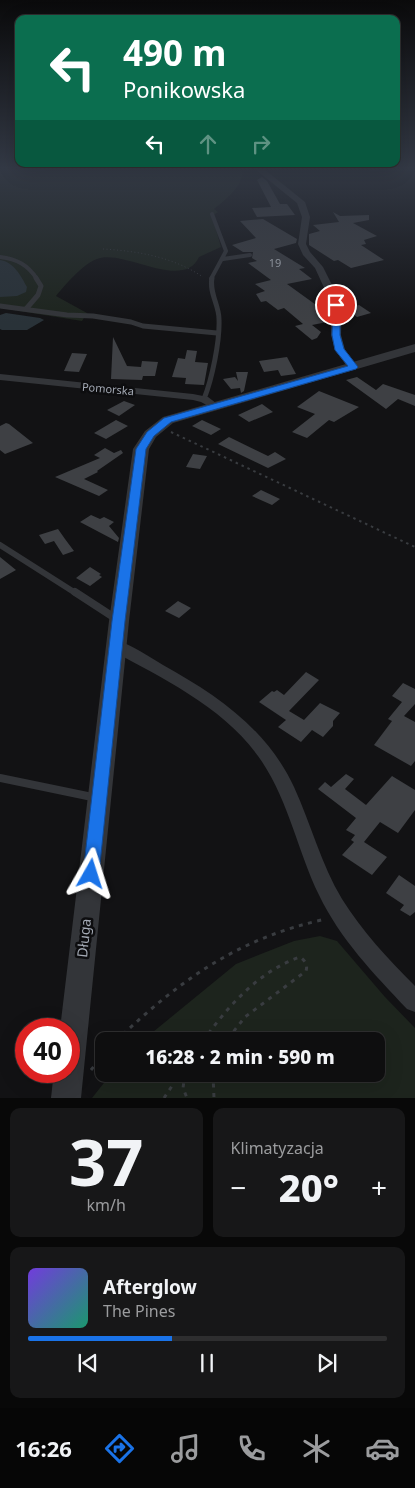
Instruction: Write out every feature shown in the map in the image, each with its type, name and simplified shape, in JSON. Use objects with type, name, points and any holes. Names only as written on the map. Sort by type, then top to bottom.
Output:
[{"type":"street","points":[[306,220],[302,244],[306,253],[319,267],[336,305],[336,335],[340,350],[353,367]]},
{"type":"street","name":"Długa","points":[[66,1098],[116,646],[141,449],[150,434],[160,425],[209,402],[353,367],[415,348]]},
{"type":"street","name":"Pomorska","points":[[0,377],[209,402]]},
{"type":"street","points":[[116,646],[166,672],[197,692],[249,734],[268,758],[289,796],[325,887],[341,917],[390,976],[415,1001]]},
{"type":"lane","points":[[209,402],[208,387],[218,319],[211,283],[212,276],[226,251],[214,220]]},
{"type":"lane","points":[[223,259],[250,255]]},
{"type":"lane","points":[[0,257],[17,260],[24,264],[41,286],[38,295],[26,309]]},
{"type":"lane","points":[[0,306],[67,315],[93,316],[152,327],[217,333]]},
{"type":"lane","points":[[0,545],[119,621]]},
{"type":"lane","points":[[0,778],[99,799]]},
{"type":"path","points":[[103,249],[122,250],[185,266],[211,283]]},
{"type":"path","points":[[160,425],[185,440],[273,479],[415,547]]},
{"type":"path","points":[[125,1032],[146,1012],[197,974],[245,944],[302,922],[341,917]]},
{"type":"path","points":[[210,1032],[223,1014],[271,970],[289,959],[300,957],[305,960],[306,971],[245,1017],[233,1032]]},
{"type":"path","points":[[164,1098],[175,1082]]},
{"type":"path","points":[[184,1082],[183,1088],[187,1098]]},
{"type":"path","points":[[213,1082],[214,1098]]},
{"type":"shaded area","points":[[0,220],[213,220],[221,247],[199,257],[191,267],[180,271],[108,257],[97,259],[86,265],[56,296],[87,313],[82,321],[0,308]]},
{"type":"shaded area","points":[[0,260],[5,261],[16,270],[27,287],[26,292],[17,296],[0,297]]},
{"type":"shaded area","points":[[6,313],[44,320],[27,330],[2,330],[0,329],[0,315]]},
{"type":"shaded area","points":[[320,936],[337,941],[385,997],[415,1028],[415,1098],[92,1098],[105,1082],[385,1082],[385,1032],[153,1032],[236,964],[294,941]]},
{"type":"building","points":[[265,220],[297,239],[296,243],[274,249],[305,268],[299,269],[312,279],[287,284],[330,315],[327,322],[312,325],[321,332],[317,338],[312,340],[295,326],[303,324],[284,308],[278,310],[266,301],[261,302],[256,294],[265,291],[255,284],[271,280],[248,263],[257,261],[252,258],[253,252],[243,252],[232,245],[256,238],[240,221]]},
{"type":"building","points":[[338,220],[368,220],[353,223],[377,236],[364,240],[366,244],[361,245],[384,260],[351,268],[338,260],[334,261],[309,245],[309,234],[320,231],[313,225],[339,222]]},
{"type":"building","points":[[359,305],[371,313],[357,317],[346,309]]},
{"type":"building","points":[[113,337],[127,366],[141,367],[142,361],[158,362],[155,376],[143,376],[142,380],[111,379]]},
{"type":"building","points":[[187,350],[197,351],[195,362],[208,363],[204,385],[185,384],[186,378],[172,377],[178,358],[185,359]]},
{"type":"building","points":[[72,353],[87,354],[79,372],[64,371]]},
{"type":"building","points":[[287,357],[296,374],[281,376],[278,370],[264,372],[259,361]]},
{"type":"building","points":[[236,372],[248,372],[244,391],[241,393],[240,388],[231,389],[223,379],[235,377],[238,381]]},
{"type":"building","points":[[357,377],[376,390],[383,384],[415,395],[415,406],[398,399],[386,409],[346,380]]},
{"type":"building","points":[[319,391],[359,407],[334,422],[329,420],[307,438],[292,432],[315,414],[297,407]]},
{"type":"building","points":[[124,401],[135,405],[119,416],[107,410]]},
{"type":"building","points":[[262,404],[273,412],[249,422],[238,415]]},
{"type":"building","points":[[116,420],[128,426],[106,439],[94,433]]},
{"type":"building","points":[[202,420],[221,429],[211,435],[192,426]]},
{"type":"building","points":[[6,423],[33,443],[5,454],[0,450],[0,426]]},
{"type":"building","points":[[229,437],[268,456],[275,452],[286,459],[268,468],[218,444]]},
{"type":"building","points":[[105,448],[114,453],[121,450],[123,453],[98,472],[84,479],[108,490],[99,496],[55,477],[100,458],[94,455]]},
{"type":"building","points":[[193,454],[207,456],[200,469],[186,467]]},
{"type":"building","points":[[261,490],[280,499],[272,505],[252,496]]},
{"type":"building","points":[[91,515],[100,519],[104,517],[114,522],[109,526],[119,538],[118,542],[80,522]]},
{"type":"building","points":[[58,529],[74,551],[63,555],[54,541],[45,544],[39,535]]},
{"type":"building","points":[[0,557],[16,570],[0,579]]},
{"type":"building","points":[[90,567],[101,574],[99,575],[102,577],[90,586],[76,578]]},
{"type":"building","points":[[178,601],[191,608],[179,618],[165,611]]},
{"type":"building","points":[[306,672],[319,680],[289,711],[304,720],[320,703],[340,713],[333,721],[333,726],[323,737],[312,730],[301,742],[278,727],[286,720],[259,702],[272,691],[277,690],[284,695]]},
{"type":"building","points":[[403,683],[415,689],[415,704],[404,716],[415,722],[415,761],[411,766],[374,745],[392,721],[388,719],[402,702],[392,696]]},
{"type":"building","points":[[346,774],[354,779],[345,789],[366,805],[392,776],[415,790],[415,810],[398,833],[380,822],[364,842],[387,857],[372,875],[342,855],[354,842],[351,840],[355,835],[346,830],[356,818],[318,789],[325,782],[331,787]]},
{"type":"building","points":[[399,875],[415,886],[415,912],[410,916],[400,910],[404,905],[386,893]]},
{"type":"route","points":[[91,874],[116,646],[141,449],[150,434],[168,420],[353,367],[340,350],[336,335],[336,305]]}]
